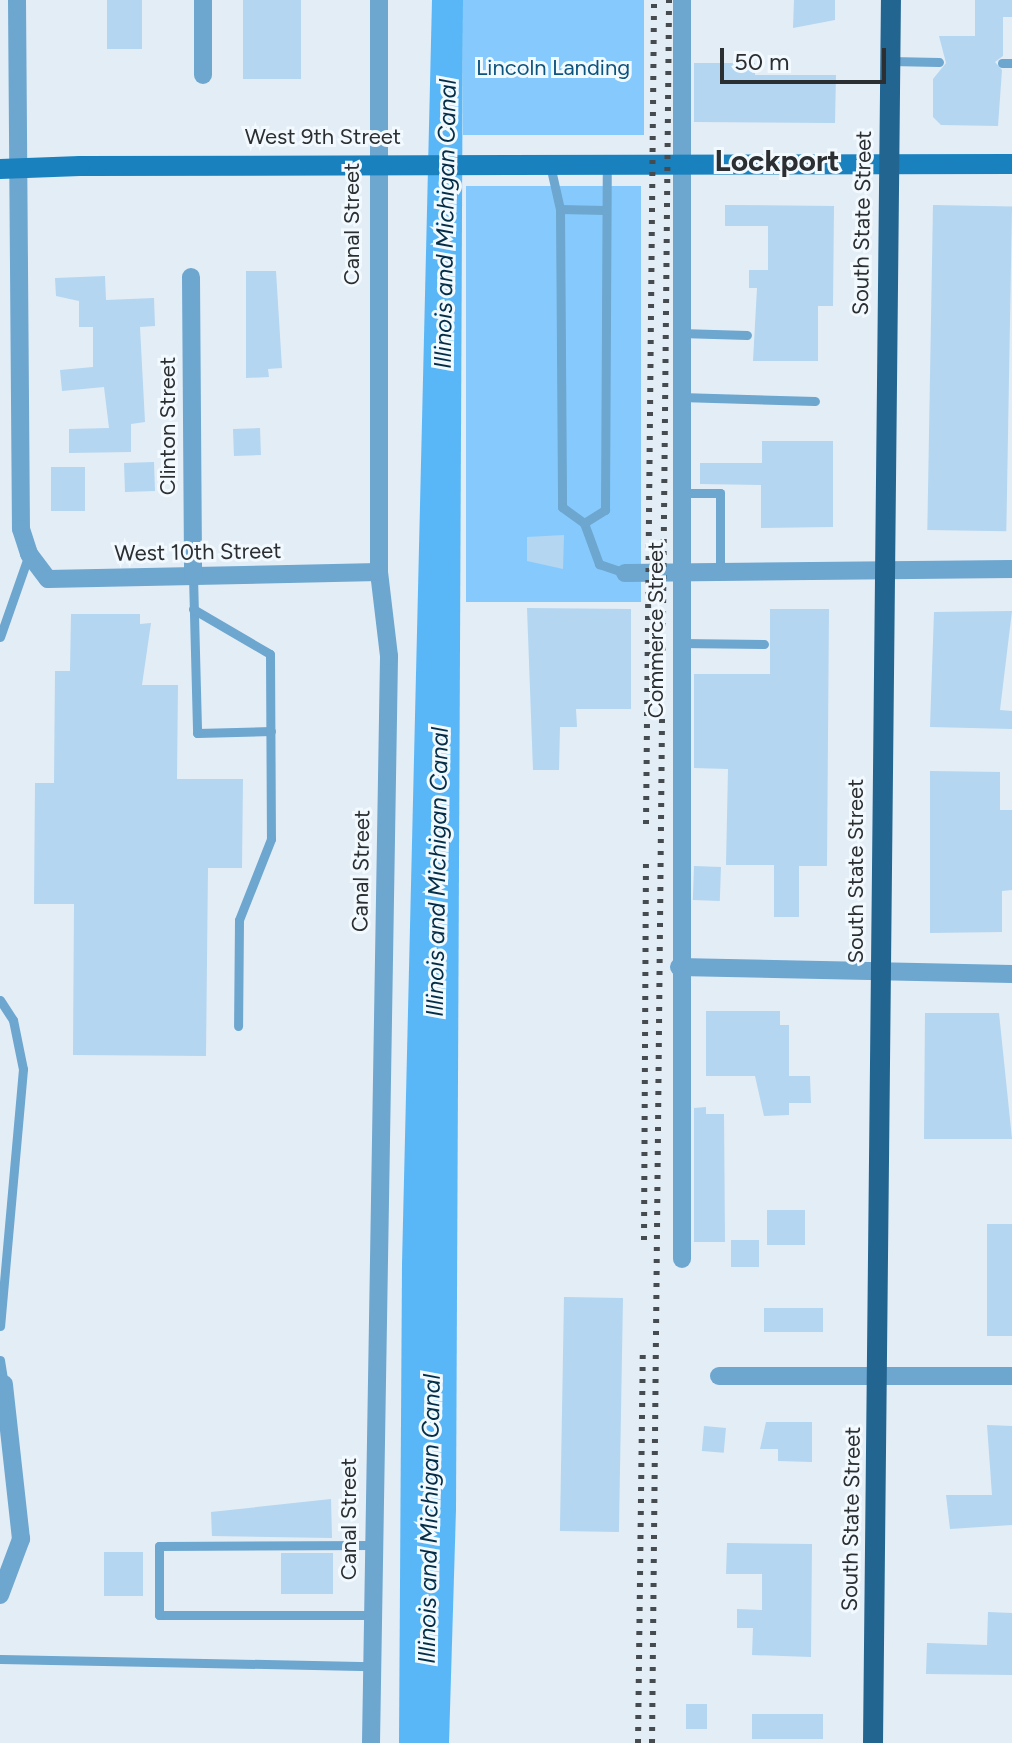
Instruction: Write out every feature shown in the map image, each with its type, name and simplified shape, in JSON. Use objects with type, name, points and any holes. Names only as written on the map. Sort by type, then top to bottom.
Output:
[{"type":"main road","name":"South State Street","points":[[873,1743],[886,164],[891,0]]},
{"type":"main road","name":"West 9th Street","points":[[0,169],[376,161],[1012,164]]},
{"type":"street","points":[[17,0],[10,144],[21,529],[29,554]]},
{"type":"street","points":[[203,0],[203,75]]},
{"type":"street","name":"Canal Street","points":[[371,1743],[389,656],[379,572],[376,161],[379,0]]},
{"type":"street","name":"Commerce Street","points":[[682,0],[679,493],[682,1259]]},
{"type":"street","name":"Clinton Street","points":[[191,277],[193,576]]},
{"type":"street","name":"West 10th Street","points":[[29,554],[48,579],[379,572]]},
{"type":"street","points":[[625,573],[1012,569]]},
{"type":"street","points":[[679,967],[880,974],[1012,974]]},
{"type":"street","points":[[719,1376],[829,1374],[876,1381],[1012,1376]]},
{"type":"street","points":[[0,1595],[21,1539],[4,1384]]},
{"type":"lane","points":[[890,61],[939,62]]},
{"type":"lane","points":[[549,161],[560,209],[562,507],[584,523],[599,564],[625,573]]},
{"type":"lane","points":[[584,523],[605,510],[607,162]]},
{"type":"lane","points":[[560,209],[605,210]]},
{"type":"lane","points":[[680,333],[747,335]]},
{"type":"lane","points":[[680,397],[815,401]]},
{"type":"lane","points":[[679,493],[720,493],[720,570]]},
{"type":"lane","points":[[0,637],[29,554]]},
{"type":"lane","points":[[193,576],[197,733],[271,731]]},
{"type":"lane","points":[[193,609],[270,654],[271,839],[239,920],[238,1026]]},
{"type":"lane","points":[[680,643],[764,644]]},
{"type":"lane","points":[[0,1000],[13,1020],[23,1069],[0,1326]]},
{"type":"lane","points":[[0,1360],[4,1384]]},
{"type":"lane","points":[[372,1615],[159,1615],[159,1546],[373,1545]]},
{"type":"lane","points":[[0,1659],[372,1666]]},
{"type":"green space","name":"Lincoln Landing","points":[[463,0],[644,0],[644,135],[463,135]]},
{"type":"green space","points":[[466,186],[641,186],[641,602],[466,602]]},
{"type":"water","name":"Illinois and Michigan Canal","points":[[432,0],[463,0],[456,1509],[449,1743],[399,1743],[402,1264]]},
{"type":"building","points":[[107,0],[142,0],[142,49],[107,49]]},
{"type":"building","points":[[243,0],[301,0],[301,79],[243,79]]},
{"type":"building","points":[[794,0],[835,0],[835,20],[793,28]]},
{"type":"building","points":[[975,0],[1012,0],[1012,17],[1003,17],[1003,56],[995,62],[1002,70],[998,126],[941,125],[933,117],[933,79],[946,63],[939,36],[975,36]]},
{"type":"building","points":[[694,63],[755,63],[755,75],[836,75],[835,123],[694,122]]},
{"type":"building","points":[[725,205],[834,206],[833,306],[818,306],[818,361],[753,361],[757,288],[749,288],[749,270],[768,270],[768,226],[725,226]]},
{"type":"building","points":[[933,205],[1012,206],[1006,531],[927,530]]},
{"type":"building","points":[[246,271],[276,271],[282,368],[268,369],[269,377],[246,378]]},
{"type":"building","points":[[105,276],[106,300],[154,298],[155,326],[140,327],[145,422],[131,424],[131,452],[69,453],[69,429],[109,428],[104,387],[62,391],[60,370],[93,367],[93,327],[79,327],[79,301],[56,296],[55,278]]},
{"type":"building","points":[[260,428],[261,455],[234,456],[233,429]]},
{"type":"building","points":[[762,441],[833,441],[833,527],[761,528],[761,485],[700,484],[700,463],[762,463]]},
{"type":"building","points":[[154,462],[155,491],[125,492],[124,463]]},
{"type":"building","points":[[51,467],[85,467],[85,511],[51,511]]},
{"type":"building","points":[[564,535],[563,569],[527,561],[527,537]]},
{"type":"building","points":[[527,608],[631,609],[631,709],[576,709],[577,727],[560,727],[559,770],[533,770]]},
{"type":"building","points":[[770,609],[829,609],[827,866],[799,866],[799,917],[774,917],[774,865],[726,865],[728,769],[694,768],[694,674],[770,674]]},
{"type":"building","points":[[1012,611],[1000,710],[1012,711],[1012,729],[930,727],[934,612]]},
{"type":"building","points":[[71,614],[140,614],[140,624],[151,623],[142,685],[178,685],[177,779],[243,779],[242,868],[208,868],[206,1056],[73,1055],[74,904],[34,904],[35,783],[54,783],[55,671],[70,671]]},
{"type":"building","points":[[930,771],[1000,772],[1000,810],[1012,810],[1012,890],[1002,891],[1002,932],[930,933]]},
{"type":"building","points":[[694,866],[721,867],[720,901],[693,900]]},
{"type":"building","points":[[706,1011],[780,1011],[780,1025],[789,1025],[789,1076],[810,1076],[811,1103],[789,1103],[789,1115],[764,1116],[755,1076],[706,1076]]},
{"type":"building","points":[[925,1013],[999,1013],[1012,1139],[924,1139]]},
{"type":"building","points":[[706,1107],[706,1114],[724,1114],[725,1242],[694,1242],[694,1108]]},
{"type":"building","points":[[767,1210],[805,1210],[805,1245],[767,1245]]},
{"type":"building","points":[[987,1224],[1012,1224],[1012,1336],[987,1336]]},
{"type":"building","points":[[731,1240],[759,1240],[759,1267],[731,1267]]},
{"type":"building","points":[[564,1297],[623,1298],[619,1532],[560,1531]]},
{"type":"building","points":[[764,1308],[823,1308],[823,1332],[764,1332]]},
{"type":"building","points":[[766,1422],[812,1422],[812,1462],[778,1461],[778,1449],[760,1449]]},
{"type":"building","points":[[987,1425],[1012,1426],[1012,1525],[950,1529],[946,1495],[992,1495]]},
{"type":"building","points":[[704,1426],[726,1428],[724,1453],[702,1451]]},
{"type":"building","points":[[331,1499],[332,1538],[212,1536],[211,1512]]},
{"type":"building","points":[[727,1543],[812,1544],[811,1657],[752,1655],[753,1628],[737,1628],[737,1609],[762,1610],[762,1574],[726,1574]]},
{"type":"building","points":[[104,1552],[143,1552],[143,1596],[104,1596]]},
{"type":"building","points":[[281,1553],[333,1553],[333,1594],[281,1594]]},
{"type":"building","points":[[988,1612],[1012,1613],[1012,1675],[926,1674],[927,1643],[987,1645]]},
{"type":"building","points":[[686,1704],[707,1704],[707,1729],[686,1729]]},
{"type":"building","points":[[752,1714],[823,1714],[823,1739],[752,1739]]},
{"type":"railway","points":[[646,824],[654,0]]},
{"type":"railway","points":[[652,1743],[669,0]]},
{"type":"railway","points":[[644,1240],[646,864]]},
{"type":"railway","points":[[638,1743],[643,1348]]},
{"type":"district","name":"Lockport","points":[[777,161]]}]
